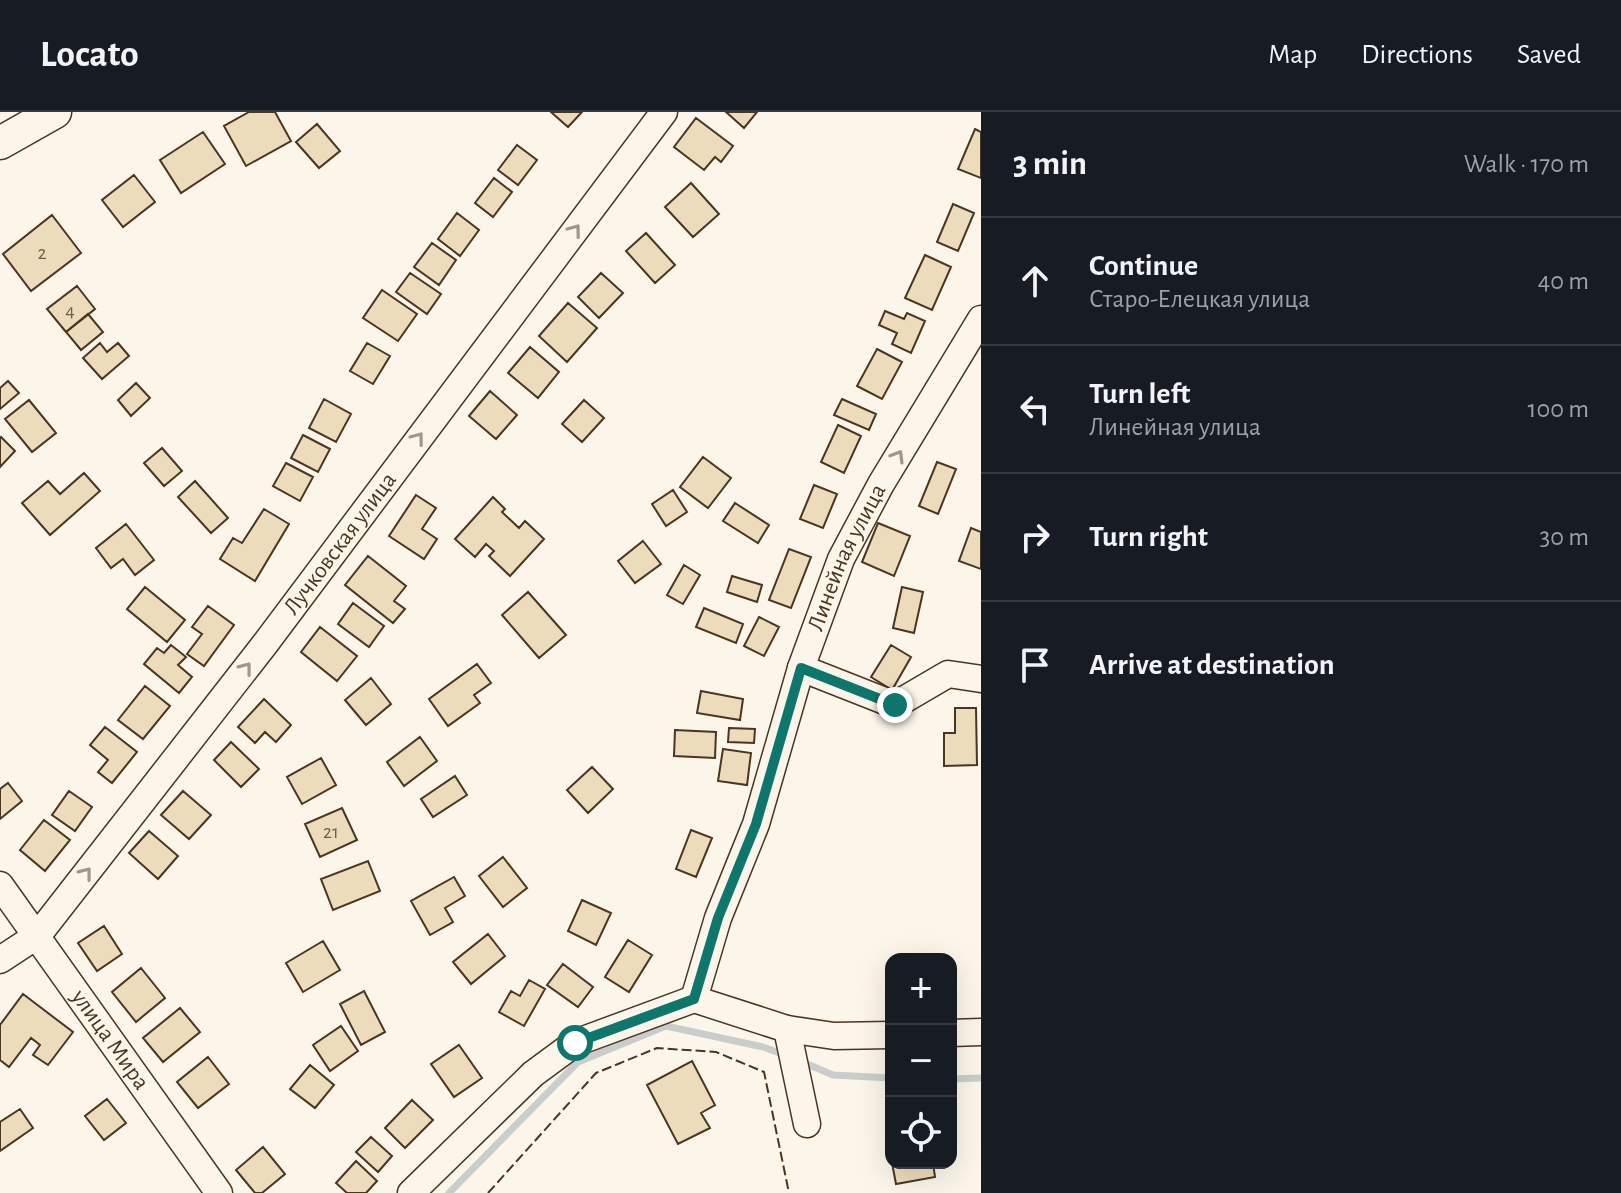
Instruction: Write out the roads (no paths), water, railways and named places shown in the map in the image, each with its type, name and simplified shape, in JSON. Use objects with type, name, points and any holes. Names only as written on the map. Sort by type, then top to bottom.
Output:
[{"type":"main road","points":[[0,143],[55,112]]},
{"type":"street","name":"Лучковская улица","points":[[0,960],[38,935],[265,644],[664,112]]},
{"type":"street","name":"Линейная улица","points":[[694,999],[718,918],[756,824],[801,668],[841,559],[881,484],[981,319]]},
{"type":"street","points":[[801,668],[895,705],[948,674],[981,679]]},
{"type":"street","name":"улица Мира","points":[[0,885],[219,1193]]},
{"type":"street","points":[[411,1193],[533,1074],[575,1043],[694,999],[787,1029],[834,1036],[885,1035]]},
{"type":"street","points":[[787,1029],[807,1124]]},
{"type":"street","points":[[957,1033],[981,1032]]},
{"type":"waterway","points":[[449,1193],[578,1062],[666,1026],[763,1047],[785,1055]]},
{"type":"waterway","points":[[800,1061],[833,1075],[885,1078]]},
{"type":"waterway","points":[[957,1079],[981,1078]]}]
